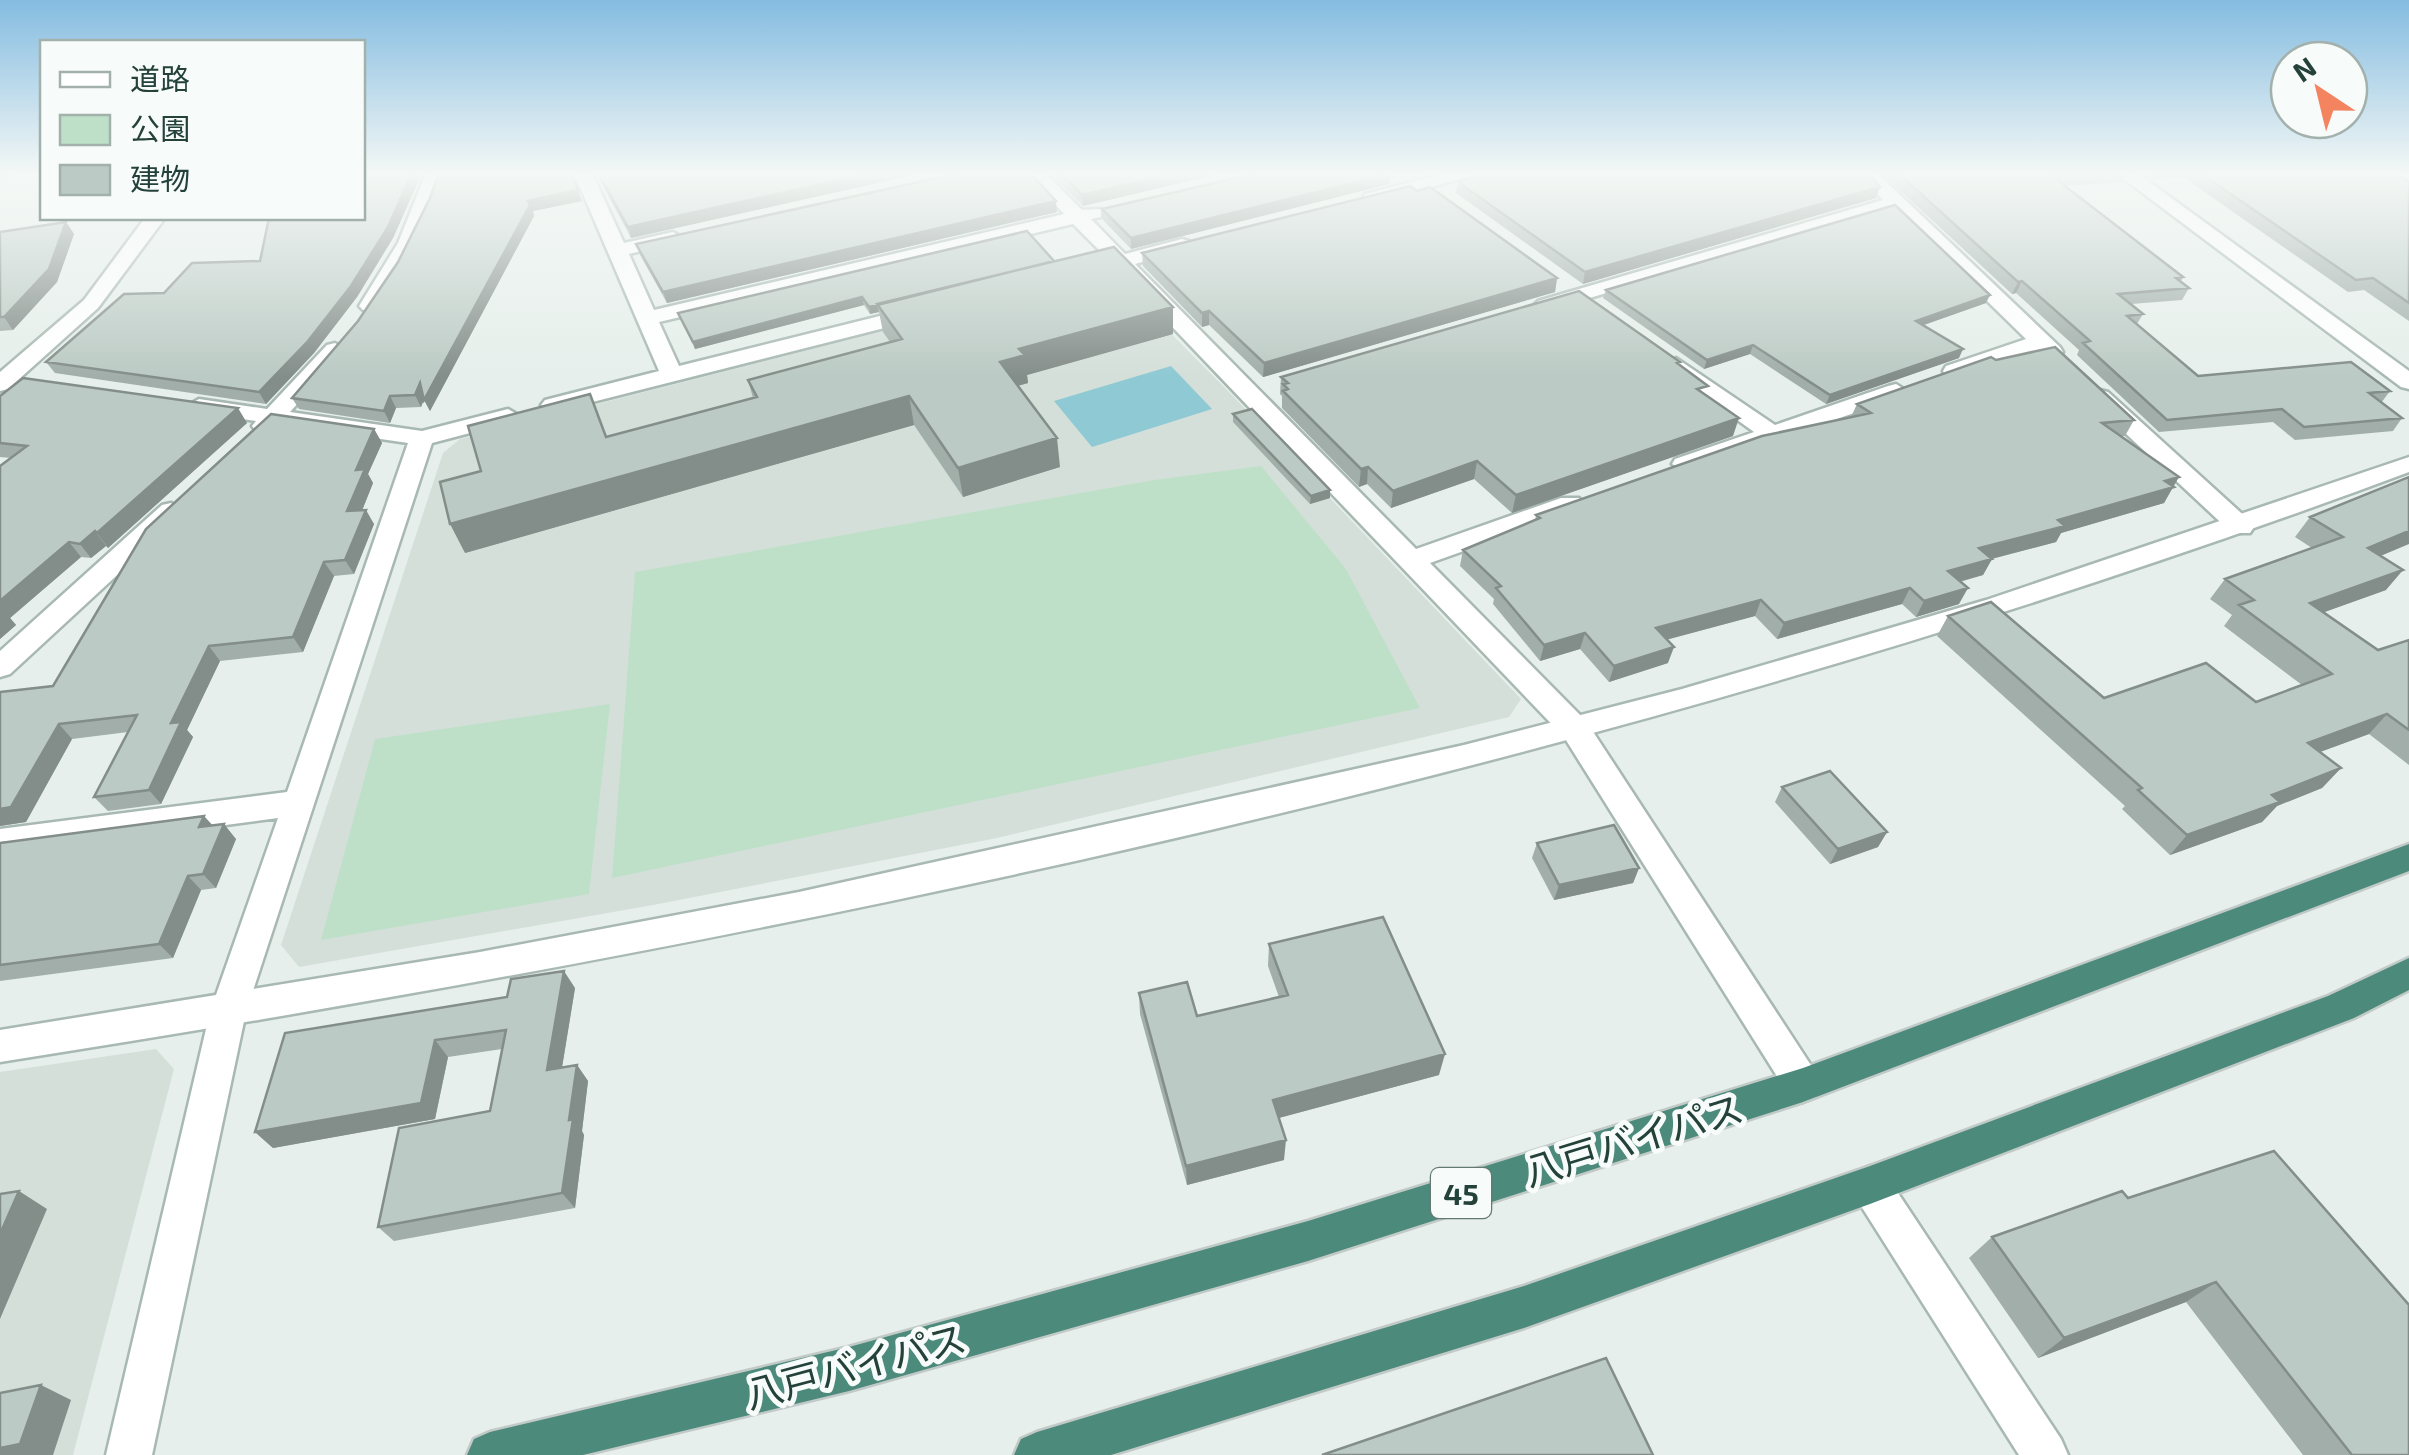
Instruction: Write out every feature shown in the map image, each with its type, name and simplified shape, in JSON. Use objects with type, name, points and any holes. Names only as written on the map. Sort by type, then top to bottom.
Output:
[{"type":"highway","name":"八戸バイパス","points":[[490,1455],[849,1369],[1308,1241],[1803,1085],[2409,857]]},
{"type":"highway","points":[[1038,1455],[1524,1307],[1870,1185],[2341,1007],[2409,973]]},
{"type":"street","points":[[3,379],[91,304],[138,241]]},
{"type":"street","points":[[245,443],[355,328],[409,241]]},
{"type":"street","points":[[614,241],[672,375]]},
{"type":"street","points":[[618,250],[659,241]]},
{"type":"street","points":[[649,318],[976,241]]},
{"type":"street","points":[[1101,241],[1258,389],[1413,560],[1575,729],[1803,1085]]},
{"type":"street","points":[[1523,311],[1763,241]]},
{"type":"street","points":[[1936,241],[2242,527]]},
{"type":"street","points":[[2217,241],[2409,382]]},
{"type":"street","points":[[1070,274],[1196,242]]},
{"type":"street","points":[[182,403],[422,438],[938,307]]},
{"type":"street","points":[[1658,474],[2040,341]]},
{"type":"street","points":[[1658,353],[1771,433]]},
{"type":"street","points":[[3,379],[34,382]]},
{"type":"street","points":[[129,1455],[228,1012],[422,438]]},
{"type":"street","points":[[0,1046],[228,1012],[621,942],[1003,865],[1575,729],[1938,626],[2242,527],[2409,464]]},
{"type":"street","points":[[1413,560],[1601,494]]},
{"type":"street","points":[[0,667],[187,496]]},
{"type":"street","points":[[0,842],[298,804]]},
{"type":"street","points":[[1870,1185],[2045,1455]]},
{"type":"shaded area","points":[[1111,273],[1521,699],[1509,717],[997,838],[653,905],[299,967],[281,945],[443,453],[460,439]]},
{"type":"shaded area","points":[[156,1049],[174,1069],[73,1455],[0,1455],[0,1072]]},
{"type":"green space","points":[[1261,466],[1346,569],[1420,708],[612,878],[635,572],[1154,480]]},
{"type":"green space","points":[[610,704],[589,894],[321,940],[375,739]]},
{"type":"water","points":[[1171,366],[1212,409],[1092,447],[1054,401]]},
{"type":"building","points":[[0,241],[59,241],[49,269],[0,317]]},
{"type":"building","points":[[264,241],[379,241],[351,286],[308,341],[259,392],[46,362],[124,294],[164,293],[192,263],[260,261]]},
{"type":"building","points":[[409,241],[510,241],[424,400],[420,383],[415,395],[390,396],[384,411],[292,398],[358,321]]},
{"type":"building","points":[[650,241],[884,241],[663,292],[636,244]]},
{"type":"building","points":[[985,241],[1036,241],[1054,261],[869,307],[862,297],[693,342],[678,313]]},
{"type":"building","points":[[1190,241],[1505,241],[1557,278],[1264,363],[1209,311],[1202,313],[1142,253]]},
{"type":"building","points":[[1541,241],[1693,241],[1585,272]]},
{"type":"building","points":[[1773,241],[1933,241],[1990,295],[1916,321],[1963,349],[1830,395],[1753,345],[1707,360],[1606,290]]},
{"type":"building","points":[[1973,241],[2136,241],[2183,277],[2176,278],[2189,288],[2118,294],[2143,314],[2127,316],[2198,376],[2351,362],[2390,391],[2369,393],[2402,418],[2304,427],[2282,409],[2167,420],[2083,343],[2090,341],[2022,281],[2018,282]]},
{"type":"building","points":[[2299,241],[2409,241],[2409,303],[2373,278],[2356,280]]},
{"type":"building","points":[[1114,247],[1173,307],[1019,349],[1025,355],[1000,362],[1057,438],[958,468],[909,396],[450,524],[440,482],[481,471],[468,426],[590,394],[606,437],[757,397],[748,380],[902,339],[877,304]]},
{"type":"building","points":[[1579,291],[1680,362],[1677,363],[1708,386],[1697,389],[1739,418],[1516,495],[1477,461],[1393,491],[1368,467],[1361,469],[1283,391],[1288,389],[1283,384],[1288,383],[1281,377]]},
{"type":"building","points":[[2055,347],[2134,420],[2102,423],[2179,477],[2165,481],[2174,487],[2058,520],[2065,526],[1979,548],[1992,559],[1948,571],[1968,588],[1924,601],[1910,588],[1784,623],[1761,600],[1656,628],[1674,647],[1614,666],[1585,633],[1544,645],[1496,588],[1501,586],[1463,550],[1540,518],[1536,515],[1762,436],[1871,413],[1857,404],[1991,357],[1996,360]]},
{"type":"building","points":[[23,378],[238,408],[97,533],[80,544],[69,542],[0,601],[0,466],[27,446],[0,443],[0,396]]},
{"type":"building","points":[[1252,409],[1330,490],[1311,496],[1233,414]]},
{"type":"building","points":[[271,414],[374,429],[356,470],[365,469],[347,511],[366,510],[345,560],[324,562],[293,637],[209,646],[171,723],[181,722],[149,790],[94,797],[137,715],[59,724],[11,807],[0,809],[0,692],[53,686],[146,529]]},
{"type":"building","points":[[2409,477],[2409,531],[2368,548],[2403,570],[2310,603],[2378,650],[2409,640],[2409,730],[2387,714],[2308,743],[2341,768],[2272,795],[2280,802],[2187,835],[2138,790],[2142,788],[1948,616],[1991,602],[2104,698],[2206,663],[2256,702],[2332,674],[2239,605],[2254,600],[2225,579],[2343,537],[2310,517]]},
{"type":"building","points":[[1830,771],[1887,832],[1838,849],[1782,787]]},
{"type":"building","points":[[204,816],[199,827],[224,824],[203,874],[188,876],[159,944],[0,965],[0,843]]},
{"type":"building","points":[[1614,825],[1639,868],[1559,885],[1537,843]]},
{"type":"building","points":[[1383,917],[1445,1054],[1273,1100],[1286,1140],[1186,1166],[1139,993],[1187,982],[1197,1016],[1288,995],[1269,944]]},
{"type":"building","points":[[564,971],[547,1070],[577,1065],[562,1193],[378,1227],[399,1128],[490,1111],[506,1030],[435,1040],[421,1103],[255,1132],[285,1033],[507,997],[511,979]]},
{"type":"building","points":[[2274,1151],[2409,1305],[2409,1455],[2352,1455],[2216,1282],[2064,1338],[1992,1237],[2122,1191],[2128,1198]]},
{"type":"building","points":[[19,1191],[0,1234],[0,1194]]},
{"type":"building","points":[[1606,1358],[1653,1455],[1322,1455]]},
{"type":"building","points":[[41,1385],[20,1444],[0,1448],[0,1393]]}]
